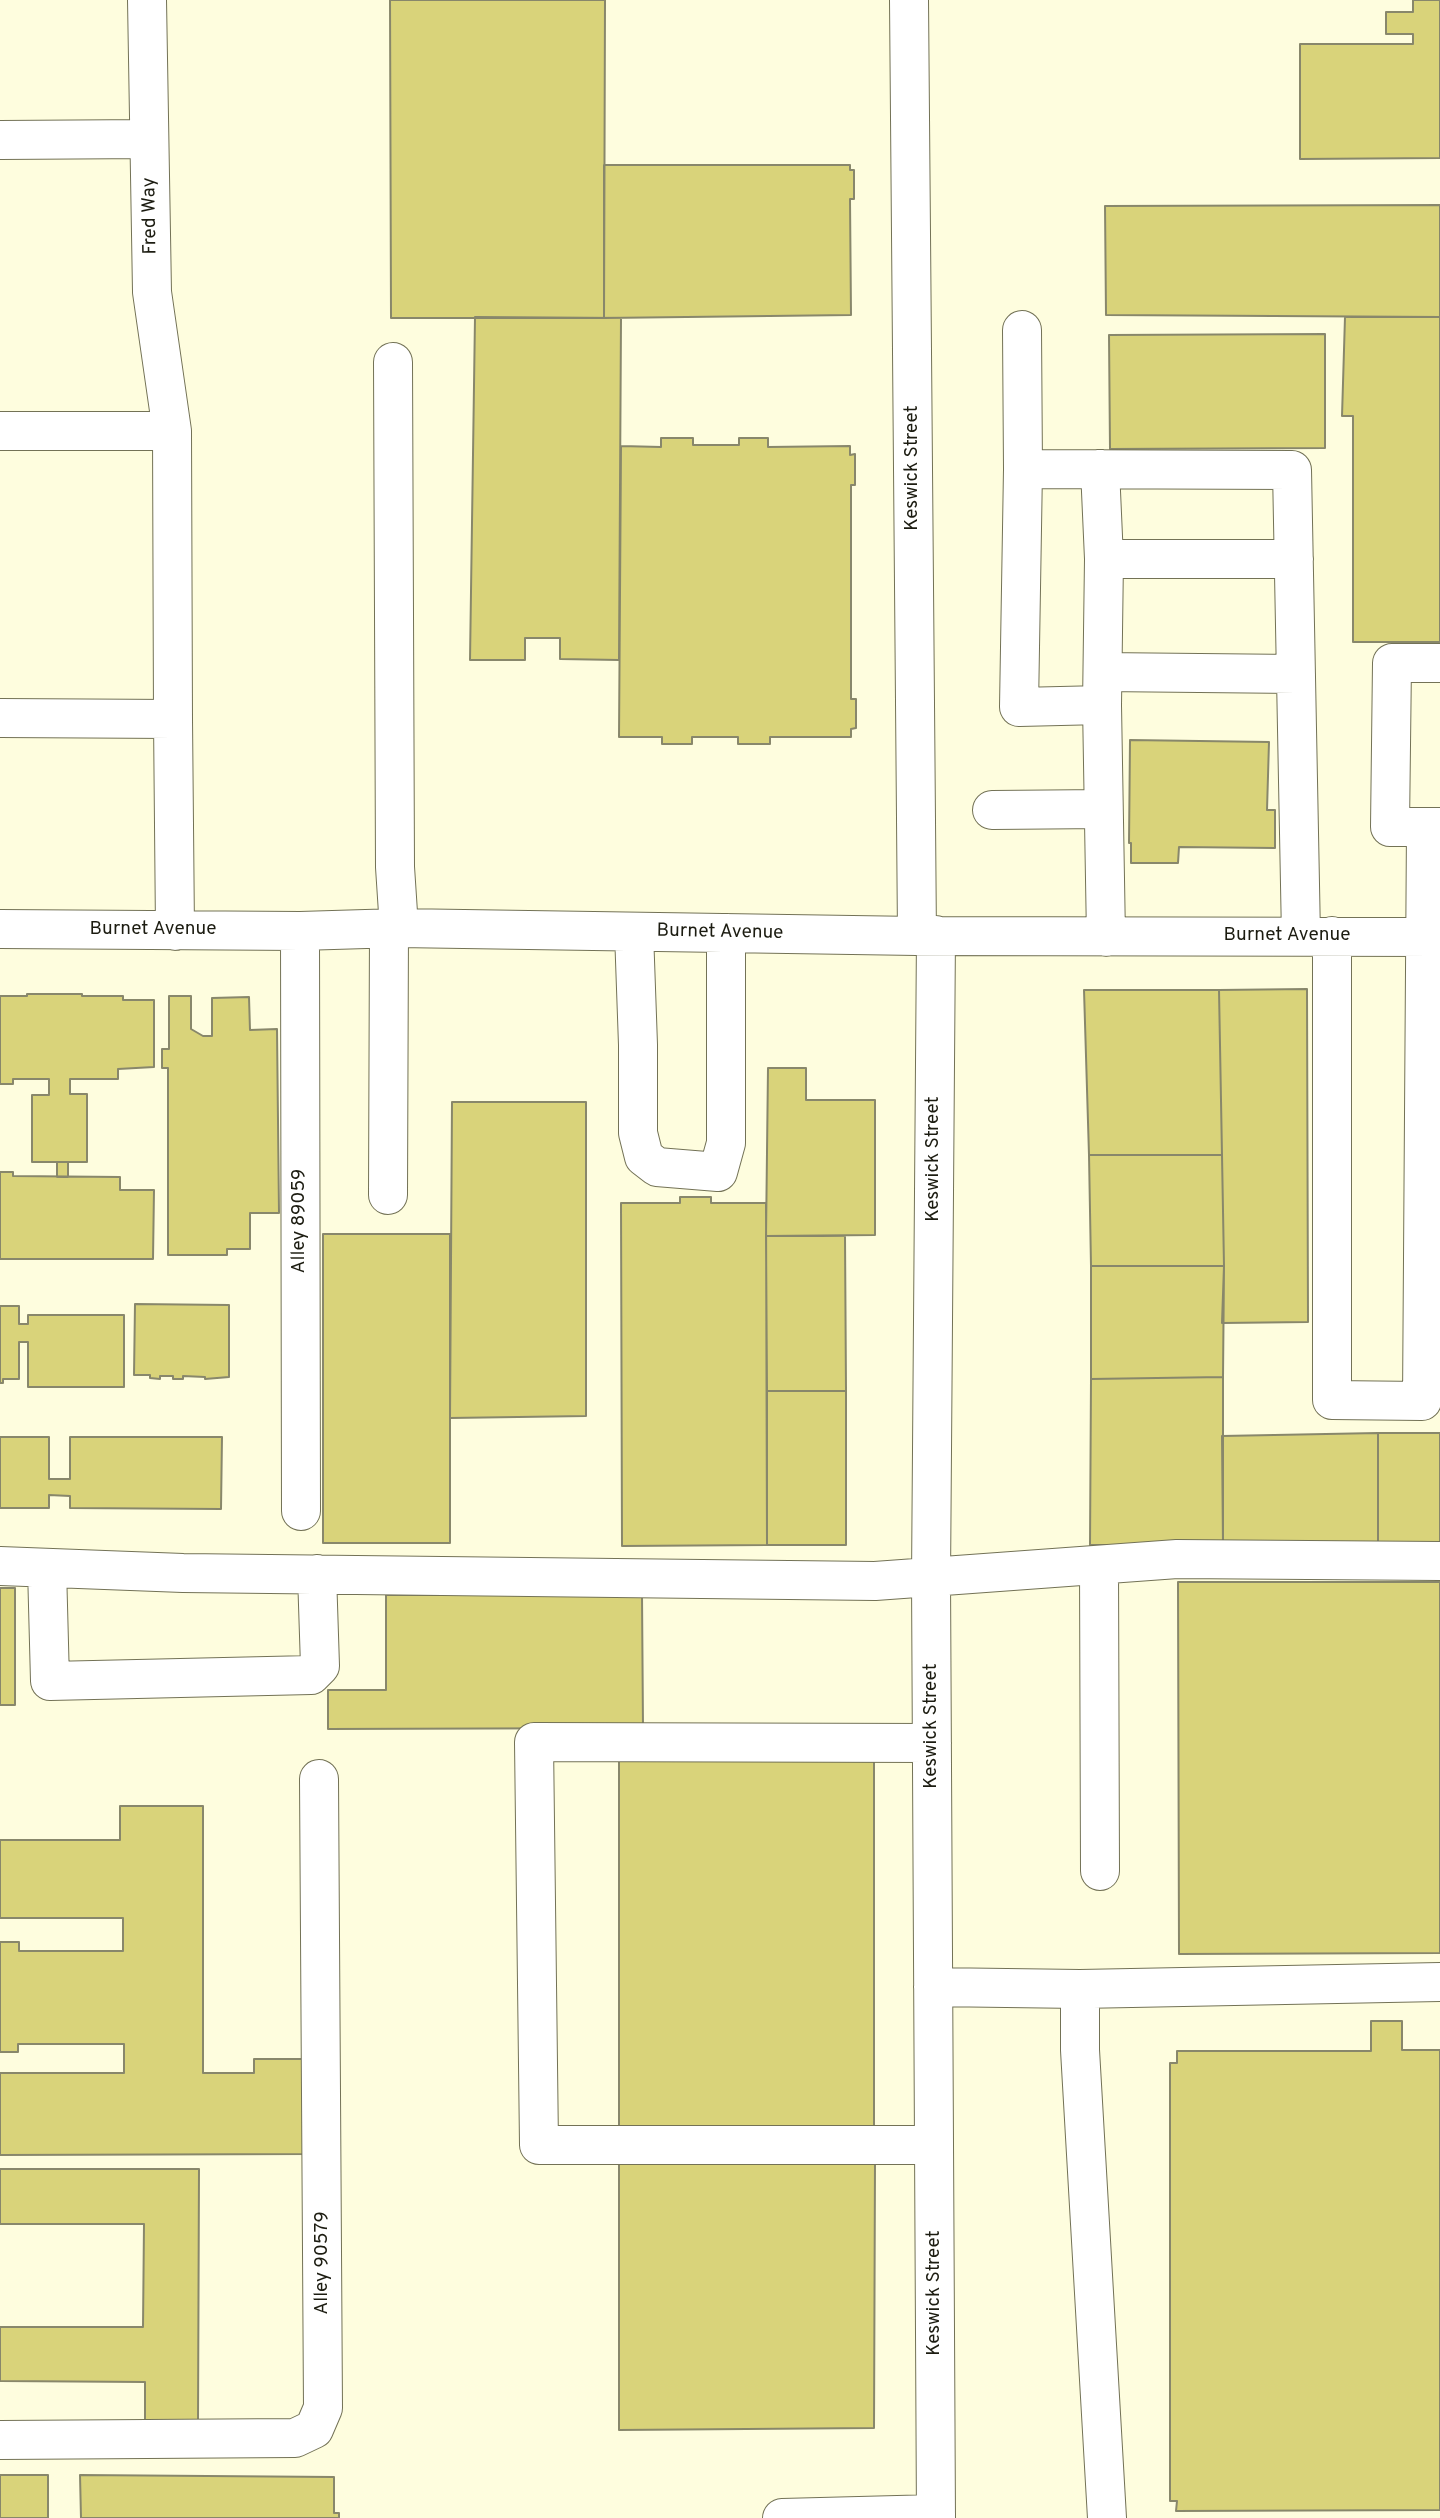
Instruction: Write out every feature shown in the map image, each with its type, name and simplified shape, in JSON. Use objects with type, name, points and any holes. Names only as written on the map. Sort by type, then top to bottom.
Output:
[{"type":"street","name":"Fred Way","points":[[147,0],[152,292],[172,430],[174,931]]},
{"type":"street","name":"Keswick Street","points":[[909,0],[926,935],[936,2516]]},
{"type":"street","points":[[0,140],[149,139]]},
{"type":"street","points":[[1022,330],[1023,469],[1019,707],[1102,689],[1296,674]]},
{"type":"street","points":[[388,1195],[394,928],[393,362]]},
{"type":"street","points":[[0,431],[172,430]]},
{"type":"street","points":[[1023,469],[1292,470],[1296,674],[1317,936],[1332,1400],[1422,1401],[1433,937],[1433,827],[1390,827],[1392,663],[1440,663]]},
{"type":"street","points":[[1100,469],[1104,559],[1102,689],[1106,937]]},
{"type":"street","points":[[1104,559],[1294,559]]},
{"type":"street","points":[[0,718],[173,719]]},
{"type":"street","points":[[992,810],[1103,808]]},
{"type":"street","name":"Burnet Avenue","points":[[0,929],[300,931],[394,928],[1106,937],[1433,937]]},
{"type":"street","name":"Alley 89059","points":[[300,931],[301,1511]]},
{"type":"street","points":[[634,932],[638,1133],[644,1157],[657,1167],[718,1172],[726,1143],[726,933]]},
{"type":"street","points":[[0,1566],[183,1573],[875,1581],[1177,1559],[1440,1561]]},
{"type":"street","points":[[1099,1566],[1100,1871]]},
{"type":"street","points":[[47,1568],[50,1681],[311,1675],[320,1666],[317,1574]]},
{"type":"street","points":[[932,1743],[534,1742],[539,2145],[934,2146]]},
{"type":"street","name":"Alley 90579","points":[[0,2440],[295,2438],[314,2429],[324,2408],[319,1779]]},
{"type":"street","points":[[933,1987],[1080,1989],[1440,1982]]},
{"type":"street","points":[[1080,1989],[1080,2050],[1107,2518]]},
{"type":"street","points":[[782,2518],[936,2516]]},
{"type":"building","points":[[390,0],[605,0],[604,318],[391,318]]},
{"type":"building","points":[[1413,0],[1440,0],[1440,158],[1300,159],[1300,44],[1413,44],[1413,34],[1386,34],[1386,12],[1413,12]]},
{"type":"building","points":[[604,165],[850,165],[850,170],[854,170],[854,199],[850,199],[851,315],[604,318]]},
{"type":"building","points":[[1440,205],[1440,317],[1106,315],[1105,206]]},
{"type":"building","points":[[475,317],[621,318],[619,660],[560,659],[560,638],[525,638],[525,660],[470,660]]},
{"type":"building","points":[[1345,317],[1440,317],[1440,642],[1353,642],[1353,416],[1342,416]]},
{"type":"building","points":[[1325,334],[1325,448],[1110,449],[1109,335]]},
{"type":"building","points":[[661,438],[693,438],[693,445],[739,445],[739,438],[768,438],[768,447],[850,446],[850,455],[855,454],[855,485],[851,485],[851,699],[856,699],[856,728],[851,729],[851,737],[770,737],[770,744],[738,744],[738,737],[692,737],[692,744],[662,744],[662,737],[619,737],[621,446],[661,447]]},
{"type":"building","points":[[1130,740],[1269,742],[1267,810],[1275,810],[1275,848],[1179,847],[1178,863],[1131,863]]},
{"type":"building","points":[[1307,989],[1308,1322],[1222,1323],[1224,1266],[1219,990]]},
{"type":"building","points":[[1084,990],[1219,990],[1222,1155],[1089,1155]]},
{"type":"building","points":[[82,994],[123,996],[123,1000],[154,1000],[154,1067],[118,1069],[118,1079],[70,1079],[70,1094],[87,1094],[87,1162],[32,1162],[32,1095],[49,1095],[49,1079],[13,1079],[13,1084],[0,1084],[0,996]]},
{"type":"building","points":[[169,996],[191,996],[191,1029],[203,1036],[212,1036],[212,998],[249,997],[250,1030],[277,1029],[279,1213],[250,1213],[250,1249],[227,1249],[227,1255],[168,1255],[168,1068],[162,1068],[162,1049],[169,1049]]},
{"type":"building","points":[[768,1068],[806,1068],[806,1100],[875,1100],[875,1235],[766,1236]]},
{"type":"building","points":[[452,1102],[586,1102],[586,1416],[450,1418]]},
{"type":"building","points":[[1089,1155],[1222,1155],[1224,1266],[1091,1266]]},
{"type":"building","points":[[57,1162],[68,1162],[68,1177],[57,1177]]},
{"type":"building","points":[[0,1172],[13,1172],[13,1176],[120,1177],[120,1190],[154,1190],[153,1259],[0,1259]]},
{"type":"building","points":[[680,1197],[711,1197],[711,1203],[766,1203],[767,1545],[622,1546],[621,1203],[680,1203]]},
{"type":"building","points":[[323,1234],[450,1234],[450,1543],[323,1543]]},
{"type":"building","points":[[766,1236],[845,1236],[846,1391],[767,1391]]},
{"type":"building","points":[[1091,1266],[1224,1266],[1223,1377],[1091,1379]]},
{"type":"building","points":[[135,1304],[229,1305],[229,1377],[205,1379],[183,1376],[183,1379],[173,1379],[173,1376],[160,1376],[160,1379],[150,1378],[150,1375],[134,1375]]},
{"type":"building","points":[[0,1306],[19,1306],[19,1324],[28,1324],[28,1315],[124,1315],[124,1387],[28,1387],[28,1342],[19,1342],[19,1379],[3,1379],[3,1383],[0,1383]]},
{"type":"building","points":[[1223,1377],[1223,1545],[1090,1545],[1091,1379]]},
{"type":"building","points":[[767,1391],[846,1391],[846,1545],[767,1545]]},
{"type":"building","points":[[1378,1433],[1440,1433],[1440,1542],[1378,1543]]},
{"type":"building","points":[[1378,1433],[1378,1543],[1223,1545],[1222,1436]]},
{"type":"building","points":[[0,1437],[49,1437],[49,1479],[70,1479],[70,1437],[222,1437],[221,1509],[70,1508],[70,1496],[49,1495],[49,1508],[0,1508]]},
{"type":"building","points":[[1178,1582],[1440,1582],[1440,1953],[1179,1954]]},
{"type":"building","points":[[0,1588],[15,1588],[15,1705],[0,1705]]},
{"type":"building","points":[[386,1595],[642,1595],[643,1728],[328,1729],[328,1690],[386,1690]]},
{"type":"building","points":[[619,1757],[874,1757],[874,2131],[619,2131]]},
{"type":"building","points":[[120,1806],[203,1806],[203,2073],[254,2073],[254,2059],[312,2059],[312,2154],[0,2155],[0,2073],[124,2073],[124,2044],[18,2044],[18,2052],[0,2052],[0,1942],[19,1942],[19,1951],[123,1951],[123,1918],[0,1918],[0,1840],[120,1840]]},
{"type":"building","points":[[1371,2021],[1402,2021],[1402,2050],[1440,2050],[1440,2510],[1176,2511],[1177,2501],[1170,2501],[1170,2063],[1177,2063],[1177,2051],[1371,2051]]},
{"type":"building","points":[[875,2160],[874,2428],[619,2430],[619,2161]]},
{"type":"building","points":[[0,2169],[199,2169],[198,2421],[145,2421],[145,2382],[0,2381],[0,2327],[143,2327],[144,2224],[0,2224]]},
{"type":"building","points":[[0,2475],[48,2475],[48,2518],[0,2518]]},
{"type":"building","points":[[80,2475],[334,2477],[334,2513],[339,2513],[339,2518],[81,2518]]}]
